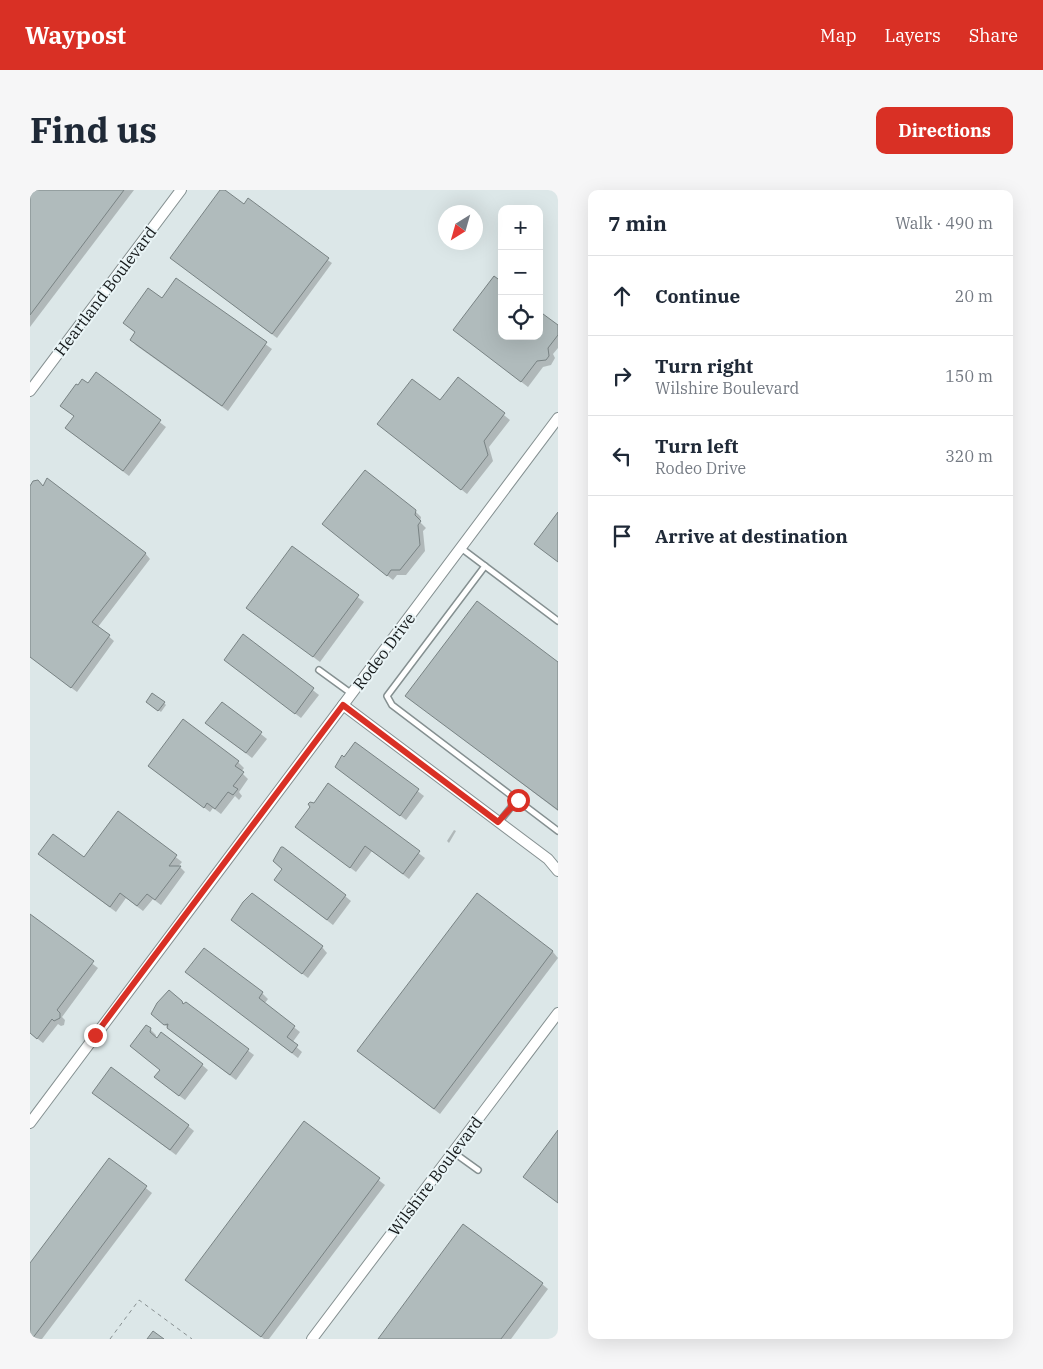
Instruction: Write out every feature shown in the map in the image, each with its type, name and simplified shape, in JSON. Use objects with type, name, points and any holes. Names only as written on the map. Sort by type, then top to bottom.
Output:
[{"type":"street","name":"Heartland Boulevard","points":[[30,391],[181,190]]},
{"type":"street","name":"Rodeo Drive","points":[[30,1123],[558,418]]},
{"type":"street","points":[[343,705],[548,860],[558,870]]},
{"type":"street","name":"Wilshire Boulevard","points":[[312,1339],[558,1013]]},
{"type":"lane","points":[[461,548],[558,621]]},
{"type":"lane","points":[[485,566],[388,696],[392,704],[558,831]]},
{"type":"lane","points":[[319,670],[352,694]]},
{"type":"lane","points":[[498,822],[518,800]]},
{"type":"lane","points":[[453,1152],[478,1170]]},
{"type":"path","points":[[110,1339],[139,1300],[192,1339]]},
{"type":"building","points":[[30,190],[124,190],[30,315]]},
{"type":"building","points":[[220,190],[225,190],[244,204],[248,198],[329,258],[272,334],[170,258]]},
{"type":"building","points":[[494,276],[498,279],[498,340],[543,340],[543,314],[558,325],[558,335],[548,348],[549,356],[546,360],[537,361],[521,382],[453,330]]},
{"type":"building","points":[[176,278],[267,342],[222,406],[130,340],[135,332],[123,323],[148,288],[162,298]]},
{"type":"building","points":[[96,372],[161,420],[123,471],[65,428],[74,416],[60,406],[76,384],[78,385],[82,379],[88,383]]},
{"type":"building","points":[[458,377],[505,413],[484,441],[488,455],[461,490],[377,424],[412,379],[440,400]]},
{"type":"building","points":[[365,470],[416,510],[415,515],[421,521],[418,525],[420,545],[400,570],[391,570],[387,576],[322,524]]},
{"type":"building","points":[[47,478],[146,553],[92,622],[110,635],[71,688],[30,657],[30,486],[33,481],[38,480],[43,486]]},
{"type":"building","points":[[558,512],[558,562],[534,544]]},
{"type":"building","points":[[292,546],[359,595],[313,657],[246,608]]},
{"type":"building","points":[[477,601],[558,662],[558,810],[405,696]]},
{"type":"building","points":[[243,634],[314,688],[295,714],[224,660]]},
{"type":"building","points":[[152,693],[165,702],[158,711],[146,702]]},
{"type":"building","points":[[222,702],[262,732],[246,753],[205,723]]},
{"type":"building","points":[[183,719],[239,761],[235,766],[244,772],[233,786],[238,789],[233,795],[228,792],[215,809],[207,803],[204,808],[148,766]]},
{"type":"building","points":[[355,742],[419,789],[400,816],[335,767],[342,755],[344,757]]},
{"type":"building","points":[[328,783],[420,851],[403,874],[365,846],[350,868],[295,827],[310,807],[308,804],[310,802],[314,803]]},
{"type":"building","points":[[118,811],[177,855],[169,866],[181,866],[155,900],[147,894],[137,906],[120,893],[110,907],[38,854],[53,834],[84,857]]},
{"type":"building","points":[[281,847],[346,895],[327,920],[274,880],[282,869],[273,861]]},
{"type":"building","points":[[252,893],[323,946],[302,974],[231,920],[243,902]]},
{"type":"building","points":[[477,893],[553,951],[434,1109],[357,1051]]},
{"type":"building","points":[[30,914],[94,961],[57,1010],[60,1013],[60,1018],[54,1021],[52,1019],[37,1039],[30,1033]]},
{"type":"building","points":[[204,948],[263,992],[259,998],[295,1026],[287,1037],[298,1045],[292,1053],[185,972]]},
{"type":"building","points":[[169,990],[183,1004],[186,1002],[249,1049],[230,1075],[167,1028],[168,1024],[164,1025],[151,1014],[157,1003]]},
{"type":"building","points":[[146,1025],[151,1028],[150,1032],[157,1038],[161,1032],[203,1064],[179,1096],[154,1077],[160,1070],[130,1046]]},
{"type":"building","points":[[111,1067],[189,1125],[170,1150],[92,1093]]},
{"type":"building","points":[[304,1121],[380,1178],[261,1337],[185,1280]]},
{"type":"building","points":[[558,1130],[558,1203],[523,1177]]},
{"type":"building","points":[[109,1158],[147,1186],[32,1339],[30,1339],[30,1263]]},
{"type":"building","points":[[463,1224],[543,1283],[501,1339],[378,1339]]},
{"type":"building","points":[[153,1331],[164,1339],[147,1339]]},
{"type":"route","points":[[95,1035],[343,705],[498,822],[518,800]]}]
